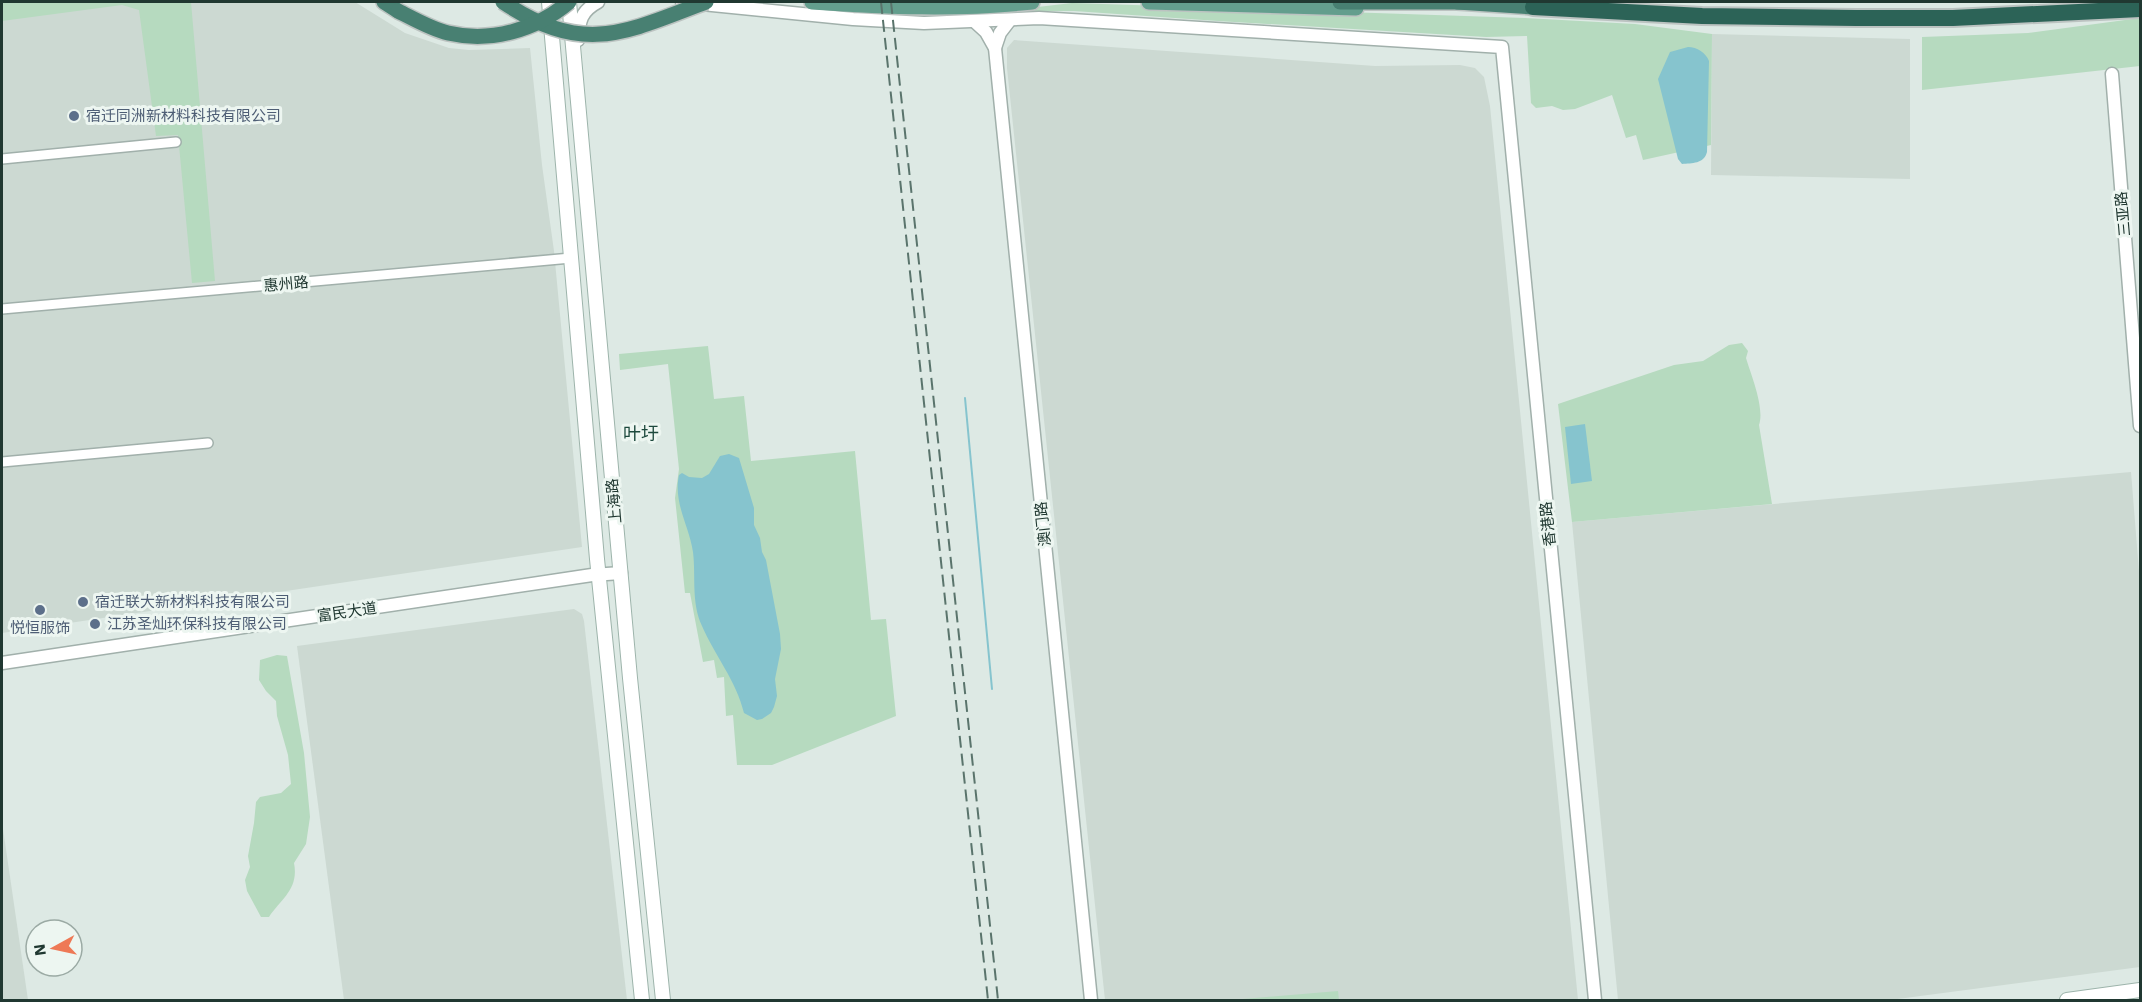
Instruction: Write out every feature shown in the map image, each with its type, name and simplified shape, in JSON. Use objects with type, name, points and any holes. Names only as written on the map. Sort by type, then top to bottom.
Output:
[{"type":"highway","points":[[384,2],[420,23],[447,33],[473,36],[502,34],[528,27],[558,11],[569,2]]},
{"type":"highway","points":[[503,2],[525,16],[559,30],[589,35],[623,32],[656,22],[706,2]]},
{"type":"highway","points":[[1340,2],[1460,2],[1702,16],[1856,18],[1953,18],[2140,9]]},
{"type":"main road","name":"上海路","points":[[549,2],[598,574],[642,1000]]},
{"type":"main road","name":"上海路","points":[[569,2],[630,678],[663,1000]]},
{"type":"main road","points":[[812,2],[950,8],[1032,2]]},
{"type":"main road","points":[[1149,2],[1371,8],[1460,2]]},
{"type":"main road","points":[[590,481],[606,482],[612,476]]},
{"type":"main road","points":[[610,684],[613,675],[617,672],[626,672],[630,678]]},
{"type":"main road","points":[[2067,1000],[2140,990]]},
{"type":"street","points":[[541,2],[545,11],[554,99],[560,130]]},
{"type":"street","points":[[580,128],[579,22],[584,11],[598,2]]},
{"type":"street","points":[[682,2],[853,20],[924,23],[1010,20]]},
{"type":"street","name":"香港路","points":[[1010,20],[1039,18],[1502,46],[1595,1000]]},
{"type":"street","points":[[995,48],[1000,33],[1010,20]]},
{"type":"street","points":[[974,21],[986,32],[995,48]]},
{"type":"street","name":"澳门路","points":[[995,48],[1091,1000]]},
{"type":"street","name":"三亚路","points":[[2112,74],[2140,426]]},
{"type":"street","points":[[2,159],[176,142]]},
{"type":"street","name":"惠州路","points":[[2,309],[571,258]]},
{"type":"street","points":[[2,462],[208,443]]},
{"type":"street","name":"富民大道","points":[[2,663],[598,574],[621,573]]},
{"type":"shaded area","points":[[2,2],[355,2],[405,33],[449,48],[469,50],[530,48],[542,165],[554,251],[582,547],[2,633]]},
{"type":"shaded area","points":[[1712,34],[1910,39],[1910,179],[1711,175]]},
{"type":"shaded area","points":[[1014,40],[1375,66],[1460,65],[1475,68],[1484,77],[1490,106],[1578,1000],[1105,1000],[1007,68],[1007,48]]},
{"type":"shaded area","points":[[2131,472],[2140,584],[2140,967],[1890,1000],[1618,1000],[1572,522]]},
{"type":"shaded area","points":[[574,609],[582,614],[584,621],[627,1000],[344,1000],[297,646]]},
{"type":"shaded area","points":[[2,822],[28,1000],[2,1000]]},
{"type":"green space","points":[[2,2],[191,2],[215,281],[192,283],[178,135],[156,136],[139,10],[122,5],[2,21]]},
{"type":"green space","points":[[1072,3],[1525,18],[1635,24],[1712,34],[1711,145],[1643,160],[1636,135],[1626,138],[1612,95],[1575,109],[1563,110],[1552,106],[1536,108],[1531,103],[1527,36],[1486,37],[1074,11],[1002,11]]},
{"type":"green space","points":[[2140,18],[2140,66],[1922,90],[1922,37],[2028,33]]},
{"type":"green space","points":[[1742,343],[1748,351],[1746,358],[1759,401],[1759,425],[1772,504],[1572,522],[1558,404],[1674,365],[1703,361],[1729,345]]},
{"type":"green space","points":[[708,346],[714,399],[744,396],[751,461],[855,451],[871,620],[886,619],[896,716],[772,765],[737,765],[733,715],[726,716],[724,677],[717,678],[714,660],[703,662],[690,593],[685,593],[675,498],[679,469],[668,364],[620,370],[619,354]]},
{"type":"green space","points":[[277,655],[287,656],[304,753],[310,817],[306,844],[294,863],[292,887],[269,917],[261,917],[247,891],[245,880],[250,867],[248,856],[256,802],[260,797],[281,793],[291,784],[288,755],[277,716],[276,701],[259,680],[260,660]]},
{"type":"green space","points":[[1338,991],[1339,1000],[1231,1000]]},
{"type":"water","points":[[1688,47],[1701,51],[1709,61],[1707,152],[1700,161],[1682,164],[1678,159],[1658,79],[1670,52]]},
{"type":"water","points":[[1585,424],[1592,481],[1571,484],[1565,427]]},
{"type":"water","points":[[729,454],[739,458],[754,508],[754,525],[766,560],[780,634],[781,649],[775,679],[777,696],[771,713],[757,720],[744,713],[731,679],[707,637],[699,617],[695,599],[693,552],[678,495],[679,475],[682,473],[689,477],[702,478],[709,474],[720,456]]},
{"type":"waterway","points":[[965,398],[992,689]]},
{"type":"railway","points":[[881,2],[988,1000]]},
{"type":"railway","points":[[891,2],[998,1000]]},
{"type":"place","name":"宿迁同洲新材料科技有限公司","points":[[74,116]]},
{"type":"place","name":"宿迁联大新材料科技有限公司","points":[[83,602]]},
{"type":"place","name":"悦恒服饰","points":[[40,610]]},
{"type":"place","name":"江苏圣灿环保科技有限公司","points":[[95,624]]},
{"type":"district","name":"叶圩","points":[[641,433]]}]
